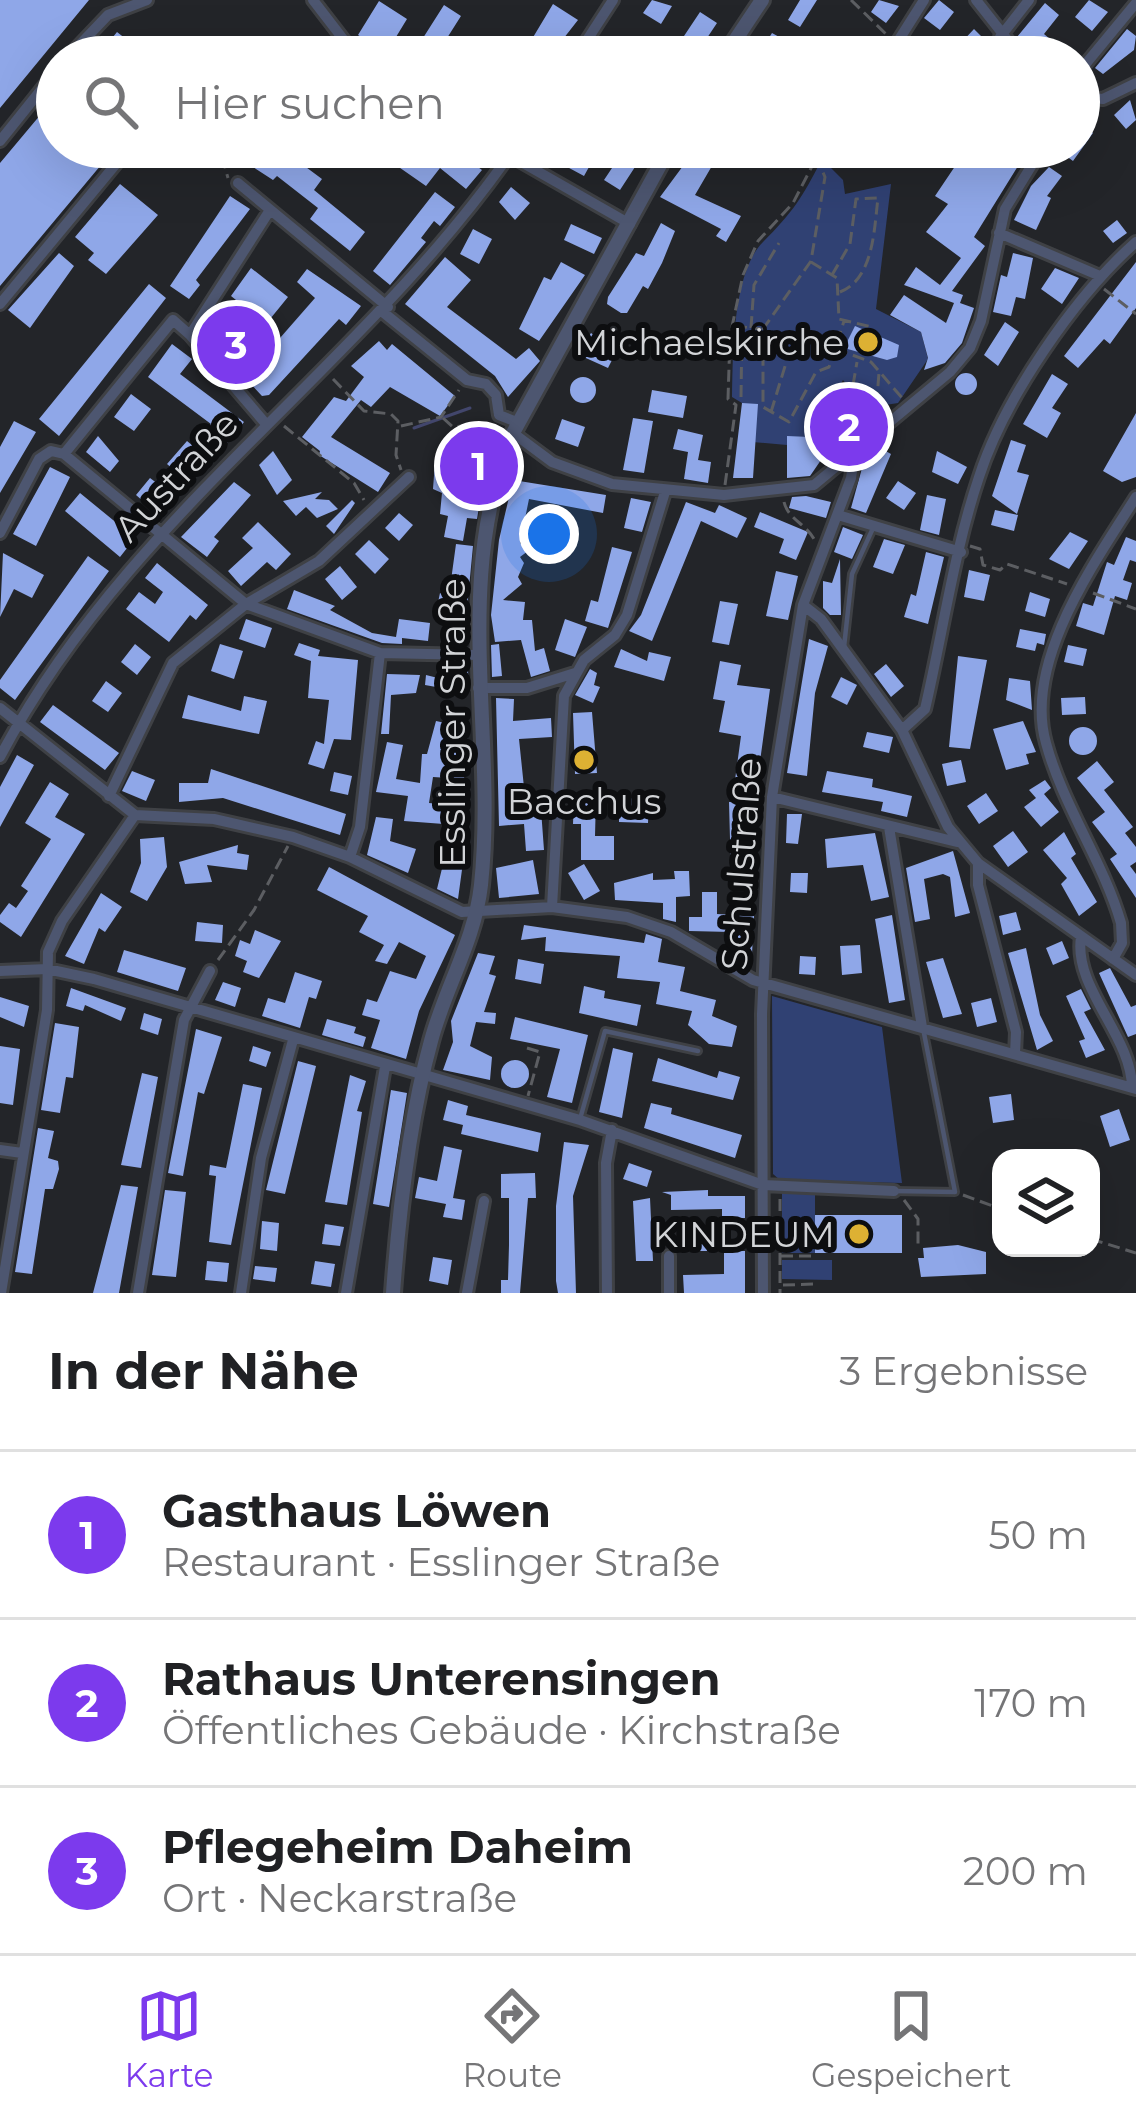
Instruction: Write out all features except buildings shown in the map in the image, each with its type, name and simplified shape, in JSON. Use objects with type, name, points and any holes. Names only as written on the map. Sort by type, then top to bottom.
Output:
[{"type":"street","points":[[88,36],[108,15],[147,0]]},
{"type":"street","points":[[313,0],[341,36]]},
{"type":"street","points":[[590,36],[613,0]]},
{"type":"street","points":[[738,36],[762,0]]},
{"type":"street","points":[[902,36],[924,0]]},
{"type":"street","points":[[976,0],[999,36]]},
{"type":"street","points":[[1001,36],[1029,0]]},
{"type":"street","points":[[1100,42],[1136,3]]},
{"type":"street","points":[[1100,99],[1136,83]]},
{"type":"street","points":[[2,133],[36,94]]},
{"type":"street","points":[[0,304],[113,168]]},
{"type":"street","name":"Austraße","points":[[0,758],[19,722],[156,535],[386,310],[499,168]]},
{"type":"street","points":[[539,168],[630,224]]},
{"type":"street","name":"Esslinger Straße","points":[[393,1293],[431,1038],[476,915],[483,838],[476,655],[487,529],[516,428],[659,168]]},
{"type":"street","points":[[238,183],[467,380],[486,384],[496,395],[500,416],[580,475],[664,492],[724,496],[814,485],[962,360],[981,321],[1010,199],[1030,168]]},
{"type":"street","points":[[190,335],[270,210]]},
{"type":"street","points":[[999,233],[1098,279]]},
{"type":"street","points":[[902,730],[925,709],[962,548],[995,437],[1098,279],[1136,242]]},
{"type":"street","points":[[64,454],[173,320],[270,419]]},
{"type":"street","points":[[0,533],[39,459],[51,451],[64,454],[156,535],[246,604],[380,653],[476,655]]},
{"type":"street","name":"Schulstraße","points":[[763,1289],[764,983],[772,796],[802,605],[838,515],[855,451]]},
{"type":"street","points":[[109,796],[166,670],[246,604],[305,571],[409,476]]},
{"type":"street","points":[[552,907],[563,704],[575,673],[621,627],[664,492]]},
{"type":"street","points":[[1113,958],[1122,944],[1118,911],[1043,730],[1058,636],[1078,588],[1136,497]]},
{"type":"street","points":[[838,515],[962,548]]},
{"type":"street","points":[[802,605],[821,619],[902,730],[957,842],[978,863],[1136,975]]},
{"type":"street","points":[[350,857],[360,827],[380,653]]},
{"type":"street","points":[[478,688],[527,688],[575,673]]},
{"type":"street","points":[[0,708],[135,815],[214,819],[293,837],[350,857],[434,904],[476,915],[552,907],[661,928],[764,983],[1134,1088]]},
{"type":"street","points":[[772,796],[957,842]]},
{"type":"street","points":[[1,1293],[47,1010],[47,969],[57,928],[135,815]]},
{"type":"street","points":[[889,827],[922,1028]]},
{"type":"street","points":[[978,863],[978,885],[1016,1032],[1015,1054]]},
{"type":"street","points":[[1081,937],[1081,956],[1134,1088]]},
{"type":"street","points":[[0,971],[47,969],[526,1103],[763,1185],[894,1190]]},
{"type":"street","points":[[139,1293],[156,1165],[188,1009],[210,971]]},
{"type":"street","points":[[241,1293],[260,1158],[293,1040]]},
{"type":"street","points":[[346,1293],[385,1067]]},
{"type":"street","points":[[608,1293],[605,1162],[612,1130]]},
{"type":"street","points":[[0,1150],[22,1153]]},
{"type":"street","points":[[467,1293],[484,1201]]},
{"type":"street","points":[[669,1256],[669,1293]]},
{"type":"lane","points":[[844,651],[852,574],[874,526]]},
{"type":"lane","points":[[894,1190],[956,1192],[922,1028]]},
{"type":"lane","points":[[580,1120],[605,1030],[698,1051]]},
{"type":"path","points":[[851,0],[889,36]]},
{"type":"path","points":[[225,168],[238,183]]},
{"type":"path","points":[[724,496],[736,405],[728,399],[739,287],[755,246],[788,212],[810,168]]},
{"type":"path","points":[[821,168],[825,178],[811,261],[763,329],[763,407],[789,422],[816,372],[829,367],[844,321]]},
{"type":"path","points":[[832,274],[850,244],[856,199],[878,198],[872,250],[862,272],[837,293]]},
{"type":"path","points":[[752,328],[754,285],[778,243]]},
{"type":"path","points":[[811,261],[832,274],[837,315],[872,327]]},
{"type":"path","points":[[1098,279],[1136,314]]},
{"type":"path","points":[[732,325],[763,329]]},
{"type":"path","points":[[741,397],[742,326]]},
{"type":"path","points":[[835,348],[871,362],[908,404]]},
{"type":"path","points":[[853,385],[857,360]]},
{"type":"path","points":[[771,412],[786,363]]},
{"type":"path","points":[[323,369],[364,411],[392,414],[400,427],[398,467],[409,476]]},
{"type":"path","points":[[878,429],[872,416],[880,371]]},
{"type":"path","points":[[400,427],[441,417],[467,380]]},
{"type":"path","points":[[441,417],[480,427],[500,416]]},
{"type":"path","points":[[270,419],[354,483],[372,511]]},
{"type":"path","points":[[784,491],[788,513],[814,538]]},
{"type":"path","points":[[962,548],[980,549],[983,566],[1000,570],[1007,564],[1136,609]]},
{"type":"path","points":[[210,971],[254,910],[293,837]]},
{"type":"path","points":[[526,1048],[540,1052],[526,1103]]},
{"type":"path","points":[[780,1188],[780,1293]]},
{"type":"path","points":[[894,1190],[918,1219],[918,1249]]},
{"type":"path","points":[[956,1192],[992,1206]]},
{"type":"path","points":[[1100,1242],[1136,1253]]},
{"type":"path","points":[[780,1256],[815,1256]]},
{"type":"path","points":[[763,1289],[816,1284]]},
{"type":"shaded area","points":[[817,168],[831,168],[843,180],[845,194],[891,184],[876,309],[921,332],[928,359],[898,403],[867,408],[843,380],[810,437],[787,445],[741,441],[742,403],[732,397],[740,294],[753,256],[796,204]]},
{"type":"shaded area","points":[[772,996],[882,1027],[902,1183],[780,1180],[773,1174]]},
{"type":"shaded area","points":[[782,1193],[815,1194],[815,1253],[782,1253]]},
{"type":"shaded area","points":[[782,1260],[832,1260],[832,1280],[782,1279]]},
{"type":"waterway","points":[[414,428],[470,408]]},
{"type":"place","name":"Michaelskirche","points":[[868,342]]},
{"type":"place","name":"Pflegeheim Daheim","points":[[236,345]]},
{"type":"place","name":"Rathaus Unterensingen","points":[[849,427]]},
{"type":"place","name":"Gasthaus Löwen","points":[[479,466]]},
{"type":"place","name":"Bacchus","points":[[584,760]]},
{"type":"place","name":"KINDEUM","points":[[859,1234]]}]
